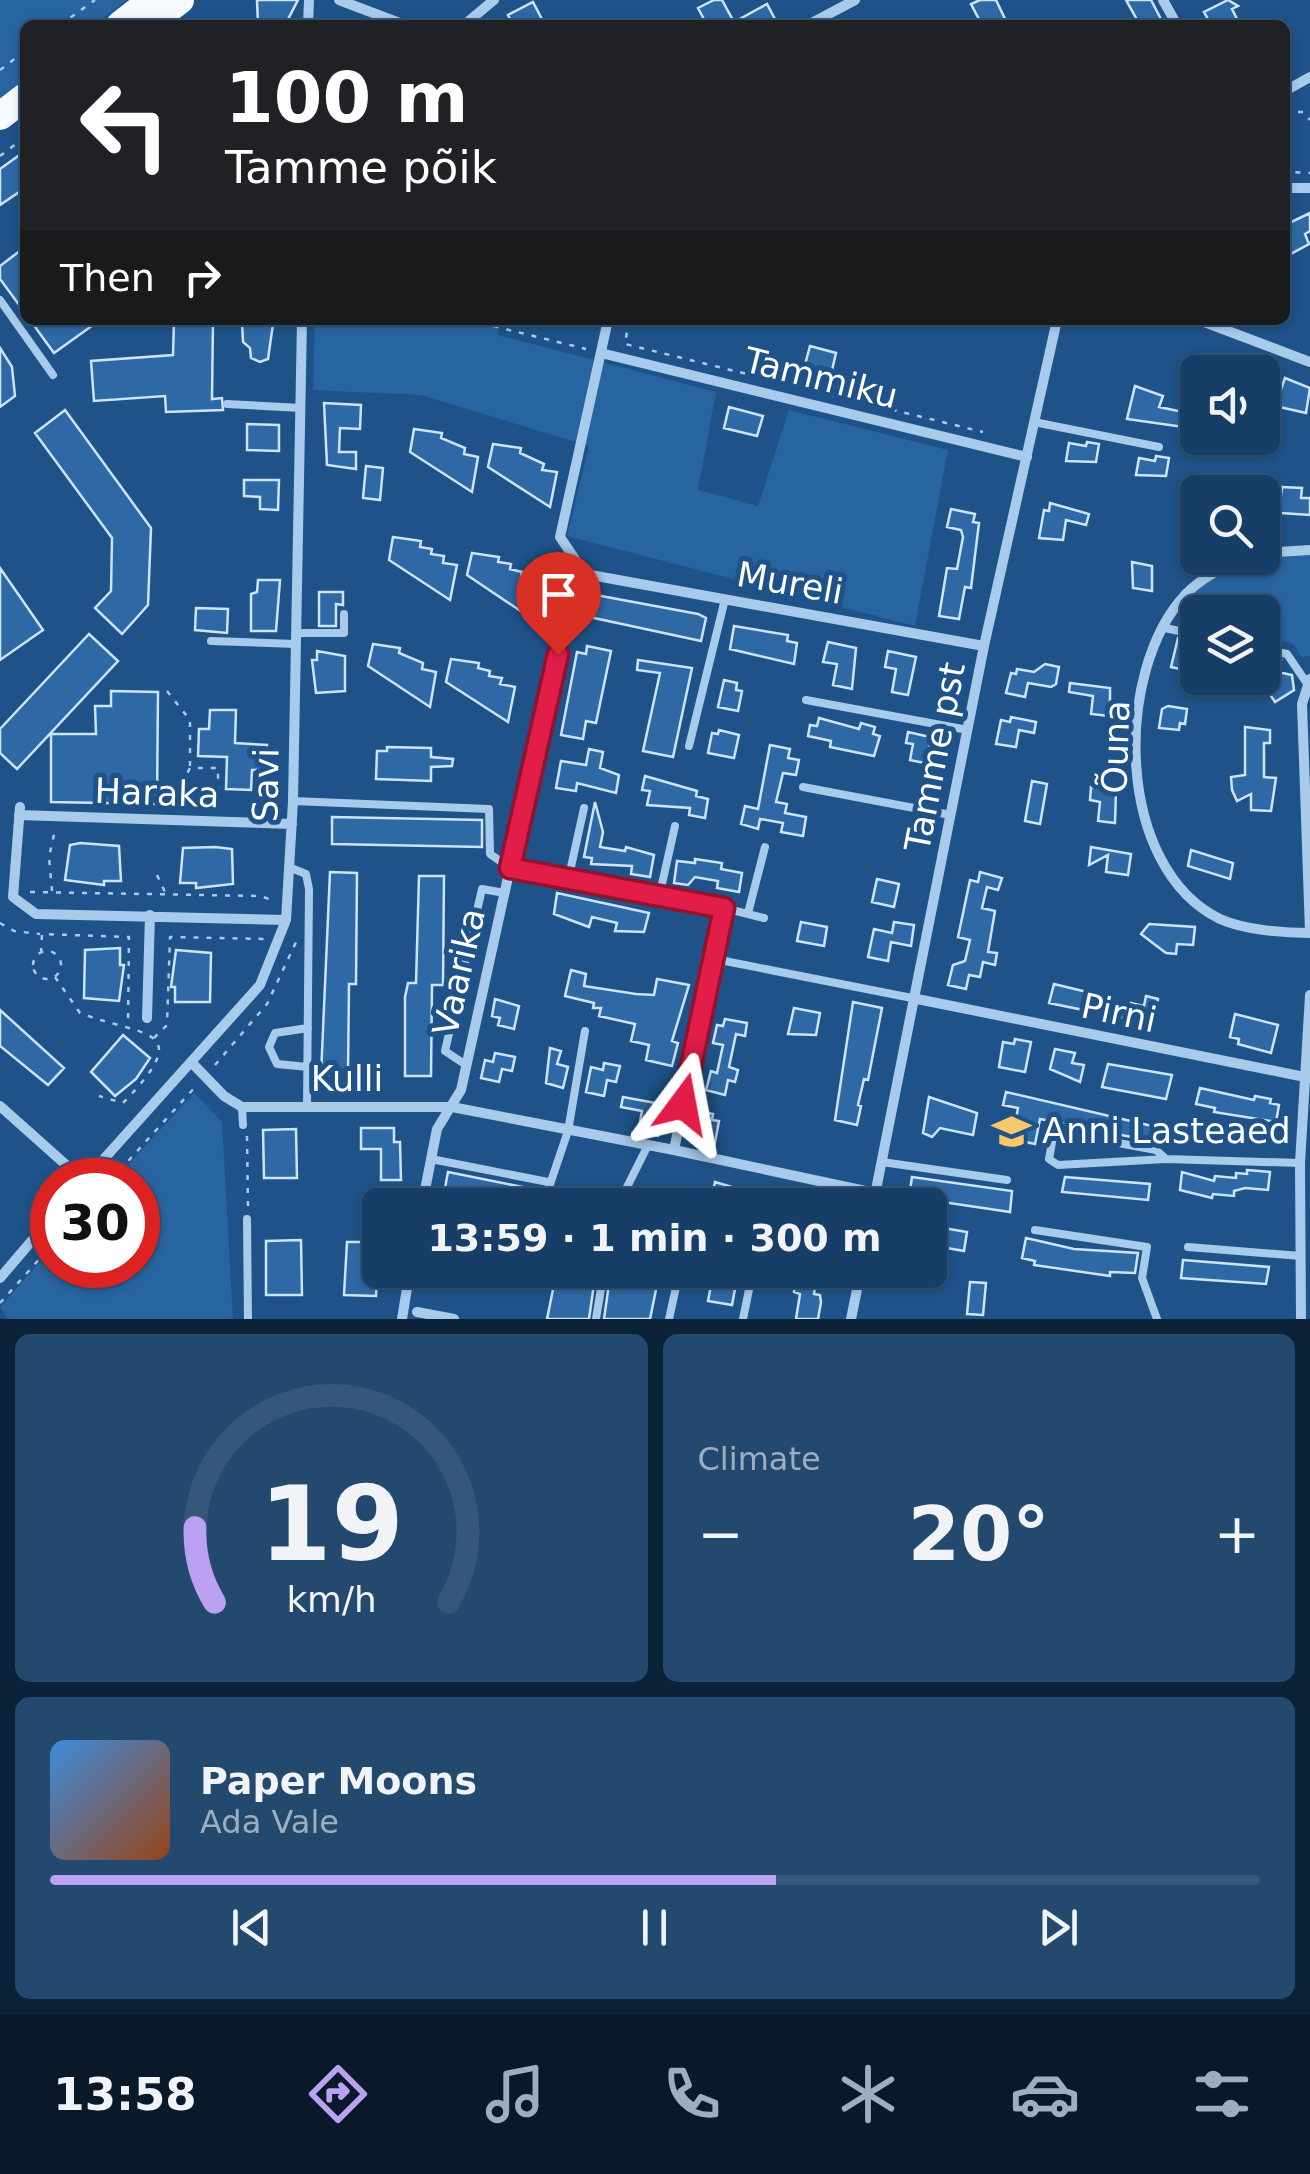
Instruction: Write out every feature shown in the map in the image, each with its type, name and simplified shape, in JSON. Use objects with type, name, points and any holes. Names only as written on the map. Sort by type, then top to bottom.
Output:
[{"type":"highway","points":[[126,20],[152,0]]},
{"type":"highway","points":[[154,20],[180,0]]},
{"type":"highway","points":[[0,116],[20,101]]},
{"type":"highway","points":[[0,136],[20,121]]},
{"type":"street","points":[[339,0],[392,20]]},
{"type":"street","points":[[470,20],[494,0]]},
{"type":"street","points":[[817,20],[855,0]]},
{"type":"street","name":"Savi","points":[[105,1158],[260,985],[286,920],[293,801],[302,325]]},
{"type":"street","points":[[585,574],[560,538],[607,325]]},
{"type":"street","name":"Tamme pst","points":[[876,1188],[917,999],[984,646],[1056,325]]},
{"type":"street","points":[[1212,325],[1310,362]]},
{"type":"street","name":"Tammiku","points":[[601,353],[1027,456]]},
{"type":"street","points":[[1280,552],[1310,550]]},
{"type":"street","name":"Mureli","points":[[585,574],[984,646]]},
{"type":"street","name":"Vaarika","points":[[425,1188],[443,1114],[458,1101],[573,583],[585,574]]},
{"type":"street","name":"Õuna","points":[[1210,575],[1186,594],[1165,628],[1143,691],[1137,737],[1138,800],[1162,864],[1187,893],[1221,919],[1310,933]]},
{"type":"street","points":[[1308,681],[1302,704],[1310,933]]},
{"type":"street","name":"Haraka","points":[[14,892],[20,811],[58,816],[292,824]]},
{"type":"street","points":[[510,868],[724,908],[674,1150]]},
{"type":"street","points":[[14,892],[14,897],[36,914],[286,920]]},
{"type":"street","points":[[147,1018],[150,915]]},
{"type":"street","points":[[1301,1319],[1300,1163],[1310,995]]},
{"type":"street","name":"Pirni","points":[[917,999],[1308,1078]]},
{"type":"street","points":[[193,1064],[224,1096],[242,1107]]},
{"type":"street","points":[[0,1106],[59,1158]]},
{"type":"street","name":"Kulli","points":[[242,1107],[452,1106],[674,1150],[829,1188]]},
{"type":"street","points":[[0,1278],[30,1243]]},
{"type":"street","points":[[402,1319],[407,1288]]},
{"type":"street","points":[[851,1319],[857,1288]]},
{"type":"street","points":[[417,1312],[454,1319]]},
{"type":"lane","points":[[0,300],[54,375]]},
{"type":"lane","points":[[227,404],[301,408]]},
{"type":"lane","points":[[1034,422],[1159,448]]},
{"type":"lane","points":[[689,746],[725,600]]},
{"type":"lane","points":[[211,640],[344,633],[344,614]]},
{"type":"lane","points":[[1165,628],[1180,631]]},
{"type":"lane","points":[[1280,653],[1287,654],[1308,681]]},
{"type":"lane","points":[[806,700],[968,730]]},
{"type":"lane","points":[[804,787],[952,815]]},
{"type":"lane","points":[[293,801],[489,809],[490,854],[510,868]]},
{"type":"lane","points":[[568,876],[584,808]]},
{"type":"lane","points":[[660,893],[675,826]]},
{"type":"lane","points":[[748,914],[764,847]]},
{"type":"lane","points":[[291,868],[306,874],[310,889],[307,1106]]},
{"type":"lane","points":[[466,1065],[445,1051],[482,889],[506,893]]},
{"type":"lane","points":[[724,908],[764,918]]},
{"type":"lane","points":[[715,958],[917,999]]},
{"type":"lane","points":[[308,1028],[276,1032],[269,1048],[278,1064],[308,1067]]},
{"type":"lane","points":[[547,1188],[568,1131],[585,1031]]},
{"type":"lane","points":[[242,1107],[242,1125]]},
{"type":"lane","points":[[1166,1159],[1156,1150],[1054,1132],[1048,1146],[1049,1159],[1058,1164],[1166,1159],[1300,1163]]},
{"type":"lane","points":[[626,1188],[647,1147]]},
{"type":"lane","points":[[431,1159],[548,1182]]},
{"type":"lane","points":[[882,1162],[1007,1180]]},
{"type":"lane","points":[[247,1219],[248,1319]]},
{"type":"lane","points":[[1035,1230],[1146,1247],[1142,1278],[1157,1319]]},
{"type":"lane","points":[[1188,1247],[1301,1256]]},
{"type":"lane","points":[[596,1319],[601,1288]]},
{"type":"lane","points":[[669,1319],[676,1288]]},
{"type":"lane","points":[[744,1319],[750,1288]]},
{"type":"path","points":[[67,20],[94,0]]},
{"type":"path","points":[[0,70],[20,54]]},
{"type":"path","points":[[0,156],[20,141]]},
{"type":"path","points":[[489,325],[601,353]]},
{"type":"path","points":[[628,325],[624,344],[982,432]]},
{"type":"path","points":[[167,690],[190,720],[190,768],[174,798],[177,809]]},
{"type":"path","points":[[190,768],[218,768],[218,810]]},
{"type":"path","points":[[52,892],[48,858],[58,816]]},
{"type":"path","points":[[157,875],[166,894]]},
{"type":"path","points":[[14,892],[260,896],[276,902]]},
{"type":"path","points":[[0,923],[14,931],[129,937],[128,1024]]},
{"type":"path","points":[[42,934],[41,953],[33,964],[35,972],[42,978],[55,978]]},
{"type":"path","points":[[153,1039],[167,1026],[170,936],[266,939]]},
{"type":"path","points":[[41,953],[49,951],[60,958],[62,966],[55,978]]},
{"type":"path","points":[[55,978],[80,1012],[128,1024],[153,1039],[159,1058],[144,1082],[123,1104],[99,1096]]},
{"type":"path","points":[[242,1125],[246,1132],[247,1219]]},
{"type":"path","points":[[0,1303],[30,1270]]},
{"type":"shaded area","points":[[0,0],[127,0],[101,20],[20,20],[20,88],[0,102]]},
{"type":"shaded area","points":[[315,325],[499,325],[498,335],[716,392],[698,490],[758,506],[789,410],[948,450],[915,626],[567,536],[589,446],[421,395],[313,390]]},
{"type":"shaded area","points":[[1310,549],[1310,656],[1301,657],[1294,644],[1280,640],[1280,595],[1188,595],[1216,575],[1280,575],[1280,555]]},
{"type":"shaded area","points":[[194,1093],[222,1122],[233,1319],[8,1319],[0,1307],[30,1273],[30,1288],[160,1288],[160,1158],[134,1158]]},
{"type":"building","points":[[257,0],[298,0],[288,20],[258,20]]},
{"type":"building","points":[[722,0],[733,20],[704,20],[698,8]]},
{"type":"building","points":[[996,0],[1006,20],[979,20],[971,4]]},
{"type":"building","points":[[1126,0],[1151,0],[1161,20],[1137,20]]},
{"type":"building","points":[[1228,0],[1238,6],[1232,9],[1238,20],[1208,20],[1204,12]]},
{"type":"building","points":[[533,2],[542,20],[510,20],[508,15]]},
{"type":"building","points":[[767,4],[775,20],[738,20]]},
{"type":"building","points":[[20,155],[20,191],[0,205],[0,169]]},
{"type":"building","points":[[1310,213],[1310,231],[1305,234],[1309,244],[1290,254],[1290,223]]},
{"type":"building","points":[[20,251],[20,306],[0,279],[0,266]]},
{"type":"building","points":[[34,325],[93,325],[54,353]]},
{"type":"building","points":[[174,325],[213,325],[212,399],[222,398],[223,410],[166,412],[165,396],[94,401],[91,361],[173,355]]},
{"type":"building","points":[[242,325],[273,325],[268,359],[260,362],[251,358],[250,348],[243,342]]},
{"type":"building","points":[[810,346],[836,353],[830,379],[803,372]]},
{"type":"building","points":[[0,348],[12,367],[15,396],[0,407]]},
{"type":"building","points":[[1285,378],[1310,388],[1306,413],[1280,407]]},
{"type":"building","points":[[1135,386],[1163,396],[1159,407],[1180,411],[1180,426],[1127,419]]},
{"type":"building","points":[[324,403],[361,405],[360,429],[340,428],[339,452],[356,452],[356,469],[327,465]]},
{"type":"building","points":[[729,407],[763,416],[757,436],[724,428]]},
{"type":"building","points":[[65,410],[151,528],[148,605],[122,634],[95,608],[111,591],[112,538],[35,433]]},
{"type":"building","points":[[247,424],[279,425],[279,451],[247,450]]},
{"type":"building","points":[[414,429],[442,433],[441,438],[465,448],[464,454],[478,457],[472,492],[410,452]]},
{"type":"building","points":[[1087,442],[1099,444],[1096,462],[1066,461],[1069,443],[1086,446]]},
{"type":"building","points":[[493,444],[521,448],[520,453],[544,464],[542,470],[557,472],[550,507],[488,467]]},
{"type":"building","points":[[1156,456],[1169,458],[1166,476],[1136,475],[1139,458],[1155,461]]},
{"type":"building","points":[[366,466],[383,468],[380,500],[363,498]]},
{"type":"building","points":[[244,480],[279,480],[278,510],[260,509],[260,497],[244,496]]},
{"type":"building","points":[[1282,487],[1302,488],[1301,498],[1310,498],[1310,515],[1280,513]]},
{"type":"building","points":[[1050,503],[1089,514],[1086,525],[1066,520],[1063,540],[1039,538],[1044,510],[1049,511]]},
{"type":"building","points":[[951,509],[975,514],[973,522],[979,523],[971,588],[965,587],[959,619],[939,616],[947,568],[957,569],[963,537],[961,530],[947,527]]},
{"type":"building","points":[[393,537],[421,541],[420,547],[444,556],[443,563],[457,565],[450,600],[389,560]]},
{"type":"building","points":[[472,553],[499,557],[498,562],[511,564],[510,569],[522,572],[521,578],[536,581],[528,616],[467,575]]},
{"type":"building","points":[[1132,562],[1152,566],[1152,591],[1133,588]]},
{"type":"building","points":[[0,568],[43,630],[0,660]]},
{"type":"building","points":[[258,580],[280,580],[276,631],[251,631],[251,594],[257,592]]},
{"type":"building","points":[[319,592],[343,592],[343,605],[336,604],[336,626],[319,626]]},
{"type":"building","points":[[585,593],[698,614],[706,618],[701,641],[580,615]]},
{"type":"building","points":[[196,608],[228,609],[227,633],[195,630]]},
{"type":"building","points":[[734,626],[788,635],[787,641],[797,643],[794,664],[730,649]]},
{"type":"building","points":[[89,634],[118,661],[17,769],[0,753],[0,729]]},
{"type":"building","points":[[1178,638],[1180,638],[1180,669],[1171,667]]},
{"type":"building","points":[[828,642],[856,648],[852,689],[833,685],[837,664],[823,662]]},
{"type":"building","points":[[373,644],[400,648],[399,653],[423,663],[422,669],[436,672],[430,707],[368,666]]},
{"type":"building","points":[[587,646],[611,651],[596,723],[586,721],[583,739],[561,735],[577,652],[586,654]]},
{"type":"building","points":[[317,651],[345,656],[345,691],[316,693],[312,660],[317,660]]},
{"type":"building","points":[[888,651],[916,657],[908,695],[892,692],[896,669],[885,667]]},
{"type":"building","points":[[451,659],[479,663],[478,668],[490,671],[489,676],[502,678],[500,684],[515,687],[508,722],[446,682]]},
{"type":"building","points":[[638,660],[692,668],[673,757],[643,751],[660,673],[637,670]]},
{"type":"building","points":[[1045,664],[1059,667],[1056,684],[1051,687],[1028,683],[1025,697],[1006,693],[1011,673],[1016,674],[1017,669],[1034,672]]},
{"type":"building","points":[[1280,672],[1292,675],[1294,690],[1275,702],[1270,695],[1280,695]]},
{"type":"building","points":[[724,680],[737,683],[736,690],[742,691],[738,711],[718,707]]},
{"type":"building","points":[[1070,683],[1110,688],[1110,716],[1091,714],[1093,696],[1069,692]]},
{"type":"building","points":[[111,691],[158,692],[157,804],[51,802],[51,734],[96,734],[95,706],[111,706]]},
{"type":"building","points":[[1162,709],[1187,709],[1185,724],[1180,723],[1179,730],[1159,728]]},
{"type":"building","points":[[210,710],[236,710],[235,743],[267,745],[266,770],[252,770],[251,790],[226,789],[227,757],[198,756],[199,729],[209,729]]},
{"type":"building","points":[[1011,717],[1036,722],[1034,733],[1019,730],[1016,747],[996,744],[1001,720],[1010,722]]},
{"type":"building","points":[[819,718],[859,729],[861,723],[875,727],[873,734],[880,736],[874,756],[830,747],[831,741],[808,736],[810,725],[817,726]]},
{"type":"building","points":[[1245,727],[1270,730],[1270,743],[1264,743],[1264,777],[1276,778],[1271,811],[1251,810],[1251,794],[1237,801],[1232,790],[1231,777],[1245,775]]},
{"type":"building","points":[[719,730],[739,735],[734,758],[708,753],[712,733],[718,734]]},
{"type":"building","points":[[908,732],[930,737],[929,764],[910,760],[913,744],[906,743]]},
{"type":"building","points":[[770,745],[790,749],[788,758],[799,760],[796,775],[783,773],[776,802],[787,804],[785,813],[806,817],[803,836],[781,832],[783,823],[760,819],[758,829],[741,824],[745,806],[758,809]]},
{"type":"building","points":[[387,747],[431,748],[431,757],[453,759],[452,766],[431,767],[431,781],[376,779],[377,751],[387,751]]},
{"type":"building","points":[[589,749],[603,752],[600,768],[619,775],[616,793],[577,783],[576,791],[556,788],[561,761],[586,765]]},
{"type":"building","points":[[645,776],[697,791],[696,796],[708,799],[705,818],[689,815],[690,808],[647,805],[650,791],[642,790]]},
{"type":"building","points":[[1032,781],[1047,784],[1040,824],[1025,821]]},
{"type":"building","points":[[1091,787],[1116,791],[1115,823],[1098,821],[1100,802],[1090,800]]},
{"type":"building","points":[[595,802],[603,832],[600,847],[625,851],[626,847],[654,855],[650,877],[631,874],[632,866],[591,864],[592,858],[584,857]]},
{"type":"building","points":[[332,817],[482,820],[482,847],[332,844]]},
{"type":"building","points":[[70,845],[119,846],[121,881],[104,881],[104,885],[65,880]]},
{"type":"building","points":[[1091,847],[1131,854],[1128,875],[1106,872],[1108,855],[1089,865]]},
{"type":"building","points":[[183,848],[232,849],[233,884],[196,888],[196,883],[180,883]]},
{"type":"building","points":[[1191,850],[1233,863],[1230,879],[1188,866]]},
{"type":"building","points":[[695,859],[722,863],[721,869],[742,873],[739,892],[717,888],[718,881],[695,877],[688,885],[674,883],[677,861],[695,863]]},
{"type":"building","points":[[330,872],[357,873],[356,984],[349,984],[348,1075],[321,1075]]},
{"type":"building","points":[[980,872],[1002,878],[998,890],[987,887],[982,908],[995,911],[988,952],[997,953],[995,965],[983,962],[980,977],[969,975],[966,989],[948,985],[953,965],[965,961],[970,940],[958,937],[970,880],[978,882]]},
{"type":"building","points":[[419,876],[444,876],[443,985],[432,985],[431,1076],[405,1076],[405,997],[408,983],[416,983]]},
{"type":"building","points":[[877,879],[899,884],[894,907],[872,902]]},
{"type":"building","points":[[557,893],[649,913],[644,932],[615,931],[617,923],[592,917],[589,927],[554,914]]},
{"type":"building","points":[[801,922],[827,927],[824,946],[797,941]]},
{"type":"building","points":[[894,922],[914,925],[911,946],[891,942],[888,961],[868,957],[874,929],[892,933]]},
{"type":"building","points":[[1149,924],[1195,927],[1193,945],[1177,944],[1176,954],[1166,953],[1141,934]]},
{"type":"building","points":[[120,948],[120,965],[124,965],[119,1001],[84,998],[85,950]]},
{"type":"building","points":[[176,950],[211,953],[210,1002],[175,1002],[175,987],[171,987]]},
{"type":"building","points":[[571,970],[586,974],[584,986],[636,994],[654,995],[657,979],[689,985],[672,1041],[678,1043],[672,1066],[646,1060],[649,1045],[631,1041],[635,1024],[599,1016],[601,1008],[593,1008],[594,1003],[565,996]]},
{"type":"building","points":[[1054,984],[1091,993],[1090,997],[1103,1002],[1098,1013],[1049,1003]]},
{"type":"building","points":[[1146,996],[1158,999],[1154,1016],[1147,1015],[1144,1025],[1120,1017],[1123,1006],[1144,1006]]},
{"type":"building","points":[[495,999],[519,1006],[514,1029],[498,1025],[500,1018],[492,1016]]},
{"type":"building","points":[[853,1002],[882,1008],[868,1080],[864,1079],[858,1105],[861,1106],[857,1125],[835,1120]]},
{"type":"building","points":[[794,1008],[820,1013],[816,1035],[788,1034]]},
{"type":"building","points":[[0,1010],[64,1068],[48,1085],[0,1046]]},
{"type":"building","points":[[1235,1014],[1278,1025],[1271,1053],[1238,1044],[1239,1039],[1230,1037]]},
{"type":"building","points":[[725,1019],[747,1023],[745,1036],[736,1034],[729,1067],[738,1070],[735,1082],[728,1080],[725,1095],[706,1090],[711,1071],[717,1073],[723,1045],[713,1043],[717,1025],[723,1026]]},
{"type":"building","points":[[123,1035],[150,1058],[136,1079],[115,1096],[91,1072]]},
{"type":"building","points":[[1015,1039],[1031,1042],[1025,1072],[999,1067],[1003,1042],[1014,1044]]},
{"type":"building","points":[[550,1048],[561,1051],[557,1064],[568,1067],[563,1088],[546,1083]]},
{"type":"building","points":[[1055,1049],[1075,1053],[1072,1063],[1084,1065],[1080,1082],[1050,1069]]},
{"type":"building","points":[[495,1053],[515,1057],[512,1071],[502,1069],[499,1082],[481,1078],[485,1060],[493,1062]]},
{"type":"building","points":[[604,1063],[620,1066],[616,1082],[607,1080],[604,1096],[586,1092],[591,1067],[603,1070]]},
{"type":"building","points":[[1108,1064],[1172,1075],[1166,1099],[1102,1087]]},
{"type":"building","points":[[1200,1088],[1254,1100],[1255,1096],[1271,1099],[1270,1103],[1279,1105],[1276,1122],[1214,1112],[1215,1108],[1196,1104]]},
{"type":"building","points":[[1006,1092],[1165,1129],[1162,1143],[1040,1119],[1035,1144],[1012,1139],[1018,1108],[1003,1105]]},
{"type":"building","points":[[623,1097],[661,1104],[658,1136],[638,1132],[642,1111],[621,1107]]},
{"type":"building","points":[[929,1097],[977,1113],[973,1135],[940,1128],[932,1137],[923,1133]]},
{"type":"building","points":[[700,1111],[713,1114],[712,1120],[719,1121],[714,1148],[693,1143]]},
{"type":"building","points":[[361,1128],[394,1128],[394,1142],[400,1142],[401,1180],[381,1180],[381,1149],[361,1149]]},
{"type":"building","points":[[296,1129],[297,1178],[264,1178],[263,1130]]},
{"type":"building","points":[[1247,1170],[1270,1172],[1268,1190],[1245,1188],[1234,1191],[1234,1196],[1213,1194],[1212,1198],[1180,1190],[1182,1172],[1214,1181],[1215,1176],[1236,1178],[1236,1173],[1247,1174]]},
{"type":"building","points":[[448,1172],[527,1188],[445,1188]]},
{"type":"building","points":[[912,1177],[1012,1191],[1010,1212],[947,1203],[947,1188],[910,1188]]},
{"type":"building","points":[[1065,1177],[1150,1184],[1148,1200],[1062,1192]]},
{"type":"building","points":[[715,1182],[735,1188],[714,1188]]},
{"type":"building","points":[[947,1229],[967,1232],[964,1251],[947,1248]]},
{"type":"building","points":[[1026,1238],[1074,1249],[1138,1253],[1135,1273],[1110,1272],[1110,1276],[1034,1265],[1035,1261],[1022,1258]]},
{"type":"building","points":[[301,1240],[302,1295],[266,1295],[266,1241]]},
{"type":"building","points":[[347,1242],[362,1242],[362,1288],[376,1288],[376,1296],[344,1295]]},
{"type":"building","points":[[1183,1260],[1269,1267],[1266,1284],[1181,1278]]},
{"type":"building","points":[[970,1282],[986,1283],[983,1315],[967,1314]]},
{"type":"building","points":[[553,1288],[593,1288],[589,1319],[547,1319]]},
{"type":"building","points":[[608,1288],[656,1288],[650,1319],[604,1319]]},
{"type":"building","points":[[711,1288],[735,1288],[732,1305],[708,1301]]},
{"type":"building","points":[[795,1288],[815,1288],[814,1294],[820,1295],[821,1302],[818,1319],[796,1319],[800,1294],[794,1292]]},
{"type":"place","name":"Anni Lasteaed","points":[[1012,1131]]},
{"type":"route","points":[[558,654],[510,868],[724,908],[683,1104]]}]
